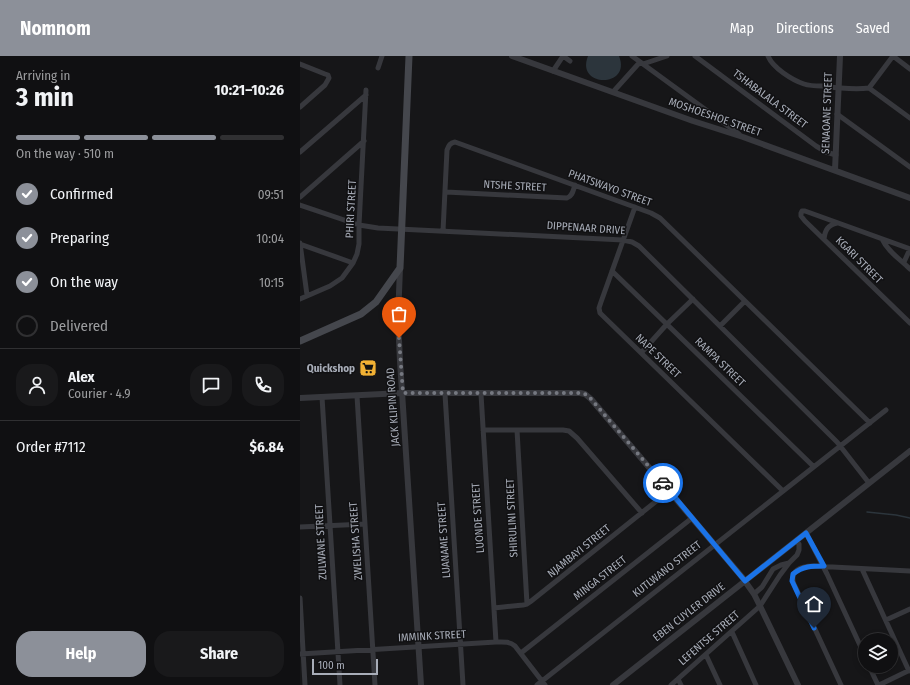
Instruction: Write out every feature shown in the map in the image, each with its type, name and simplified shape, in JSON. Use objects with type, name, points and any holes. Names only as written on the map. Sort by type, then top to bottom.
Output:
[{"type":"main road","name":"JACK KLIPIN ROAD","points":[[400,268],[409,56]]},
{"type":"main road","points":[[300,341],[361,314],[376,302],[400,268]]},
{"type":"street","points":[[378,68],[382,56]]},
{"type":"street","name":"MOSHOESHOE STREET","points":[[512,56],[693,121],[743,137],[910,198]]},
{"type":"street","points":[[553,71],[563,56],[570,61]]},
{"type":"street","points":[[632,56],[743,137]]},
{"type":"street","points":[[613,92],[641,63],[667,56]]},
{"type":"street","name":"TSHABALALA STREET","points":[[695,56],[816,146],[826,152],[836,155]]},
{"type":"street","points":[[768,56],[777,68],[798,82],[838,88],[869,88],[893,56],[910,69]]},
{"type":"street","name":"SENAOANE STREET","points":[[835,170],[840,56]]},
{"type":"street","points":[[300,64],[329,77],[328,82],[300,107]]},
{"type":"street","points":[[869,88],[910,118]]},
{"type":"street","name":"PHIRI STREET","points":[[300,152],[366,92],[359,250],[356,258],[339,281],[300,299]]},
{"type":"street","points":[[837,114],[910,167]]},
{"type":"street","points":[[300,197],[364,141]]},
{"type":"street","name":"PHATSWAYO STREET","points":[[443,231],[447,150],[448,145],[453,142],[651,213],[660,218],[870,422]]},
{"type":"street","name":"NTSHE STREET","points":[[446,192],[567,198],[572,194],[575,185]]},
{"type":"street","name":"DIPPENAAR DRIVE","points":[[300,205],[359,225],[402,229],[623,240],[632,242],[639,246],[840,446],[869,483]]},
{"type":"street","name":"NAPE STREET","points":[[635,207],[599,308],[602,315],[783,491]]},
{"type":"street","name":"KGARI STREET","points":[[838,222],[805,211],[801,212],[801,216],[910,323]]},
{"type":"street","points":[[824,239],[825,232],[828,227],[838,222],[910,249],[904,262]]},
{"type":"street","points":[[882,239],[890,252],[904,262],[910,269]]},
{"type":"street","points":[[307,295],[300,244],[352,264]]},
{"type":"street","name":"JACK KLIPIN ROAD","points":[[400,268],[398,318],[421,685]]},
{"type":"street","name":"RAMPA STREET","points":[[612,271],[813,466]]},
{"type":"street","points":[[641,353],[667,324],[693,299]]},
{"type":"street","points":[[720,326],[745,301]]},
{"type":"street","points":[[300,398],[403,393],[585,394],[591,399],[670,491],[745,581],[754,594],[798,685]]},
{"type":"street","name":"LUANAME STREET","points":[[444,394],[463,685]]},
{"type":"street","name":"LUONDE STREET","points":[[480,394],[496,642]]},
{"type":"street","name":"ZWELISHA STREET","points":[[357,396],[375,685]]},
{"type":"street","name":"ZULWANE STREET","points":[[322,397],[340,685]]},
{"type":"street","name":"KUTLWANO STREET","points":[[536,685],[544,683],[813,466],[886,410]]},
{"type":"street","points":[[483,430],[569,431],[577,438],[642,513]]},
{"type":"street","name":"SHIRULINI STREET","points":[[517,430],[527,604]]},
{"type":"street","name":"EBEN CUYLER DRIVE","points":[[613,685],[910,451]]},
{"type":"street","name":"NJAMBAYI STREET","points":[[527,604],[670,491]]},
{"type":"street","name":"MINGA STREET","points":[[521,653],[692,518]]},
{"type":"street","points":[[300,527],[365,524]]},
{"type":"street","points":[[806,533],[824,566],[858,641]]},
{"type":"street","name":"LEFENTSE STREET","points":[[671,685],[760,606],[789,563],[797,555],[799,550],[796,541]]},
{"type":"street","points":[[754,594],[762,587],[773,569],[789,563]]},
{"type":"street","points":[[841,685],[792,581],[793,574],[808,566],[910,571]]},
{"type":"street","points":[[862,569],[910,671],[878,685],[873,673]]},
{"type":"street","points":[[300,598],[302,654],[305,685]]},
{"type":"street","points":[[494,608],[527,604]]},
{"type":"street","points":[[886,620],[910,609]]},
{"type":"street","points":[[732,632],[756,685]]},
{"type":"street","name":"IMMINK STREET","points":[[302,654],[496,642],[511,643],[521,653],[544,683]]},
{"type":"street","points":[[706,655],[720,685]]},
{"type":"street","points":[[678,679],[681,685]]},
{"type":"shaded area","points":[[588,56],[619,56],[621,66],[618,74],[604,80],[589,74],[586,66]]},
{"type":"waterway","points":[[867,512],[910,518]]},
{"type":"way so far","points":[[399,338],[403,393],[585,394],[591,399],[663,483]]},
{"type":"place","name":"Quickshop","points":[[368,368]]},
{"type":"route","points":[[663,483],[745,581],[806,533],[824,566],[808,566],[802,568],[793,574],[792,581],[814,628]]}]
